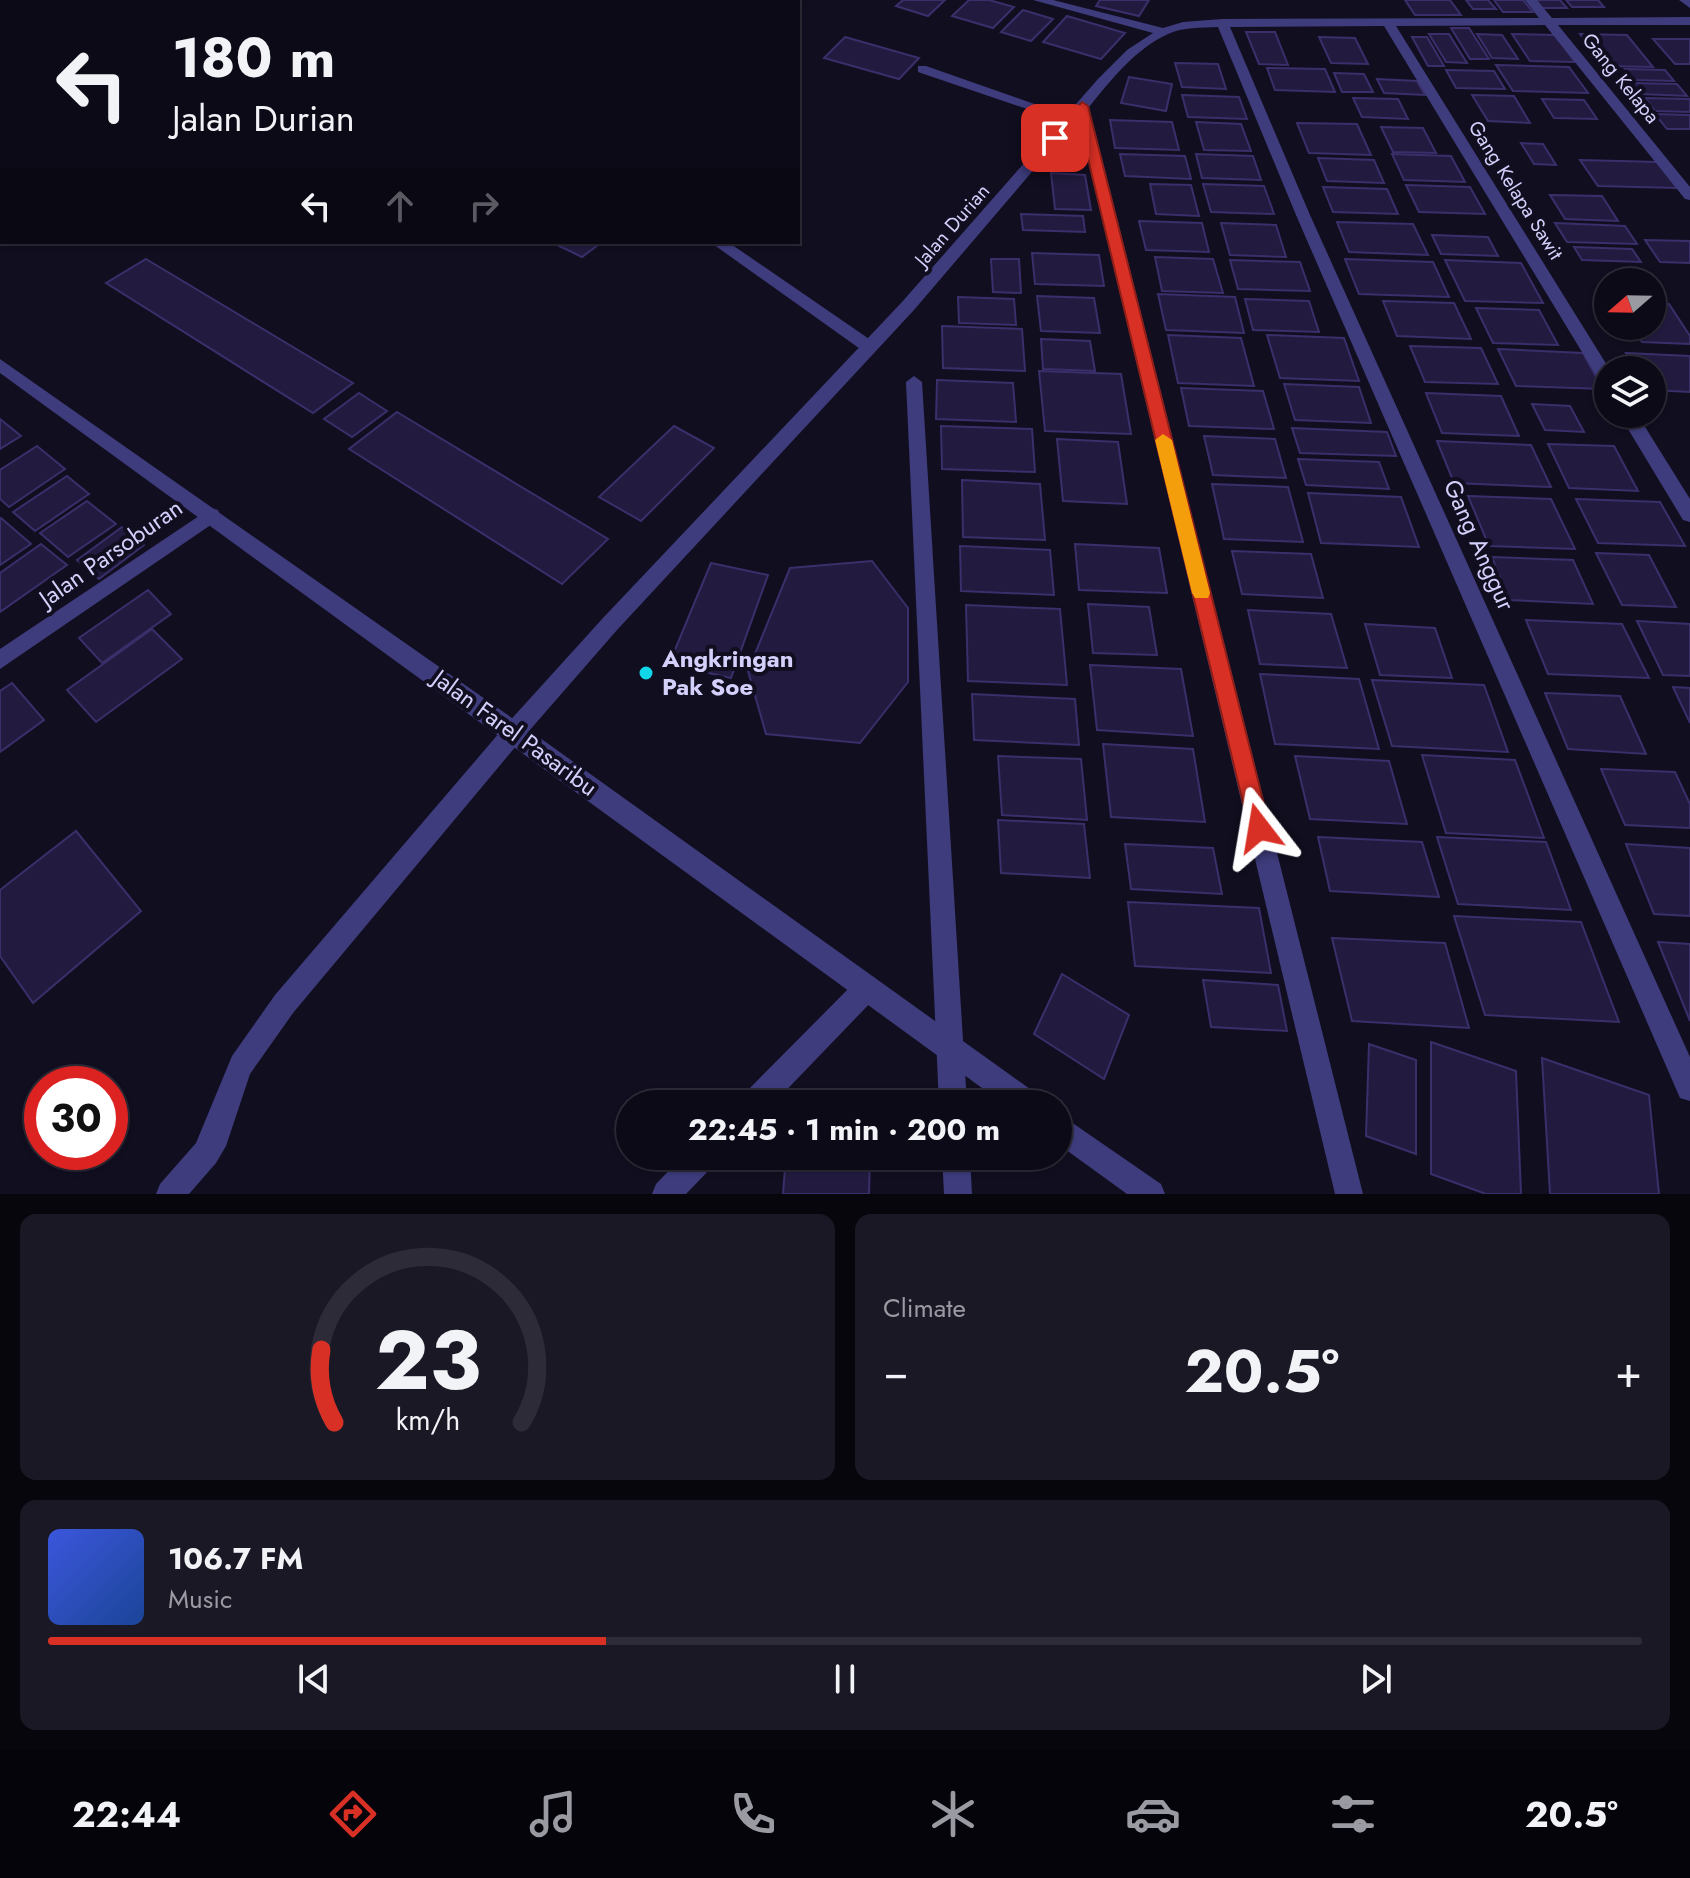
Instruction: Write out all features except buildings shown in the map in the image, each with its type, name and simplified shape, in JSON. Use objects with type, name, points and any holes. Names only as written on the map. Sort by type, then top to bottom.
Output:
[{"type":"street","points":[[1039,0],[1163,32]]},
{"type":"street","name":"Gang Kelapa","points":[[1531,0],[1690,196]]},
{"type":"street","points":[[1685,0],[1690,4]]},
{"type":"street","name":"Gang Kelapa Sawit","points":[[1387,21],[1594,358]]},
{"type":"street","name":"Jalan Durian","points":[[170,1194],[206,1153],[216,1136],[231,1085],[241,1065],[284,1004],[514,732],[869,347],[1131,53],[1163,32],[1183,26],[1222,23],[1690,21]]},
{"type":"street","name":"Gang Anggur","points":[[1222,23],[1303,215],[1690,1088]]},
{"type":"street","points":[[922,69],[1076,112],[1349,1194]]},
{"type":"street","points":[[721,244],[869,347]]},
{"type":"street","name":"Jalan Farel Pasaribu","points":[[0,365],[1007,1090]]},
{"type":"street","points":[[914,382],[952,1090]]},
{"type":"street","points":[[1637,428],[1690,515]]},
{"type":"street","name":"Jalan Parsoburan","points":[[0,660],[211,515]]},
{"type":"street","points":[[768,1090],[867,988]]},
{"type":"street","points":[[1072,1137],[1151,1194]]},
{"type":"street","points":[[666,1194],[689,1170]]},
{"type":"street","points":[[957,1170],[958,1194]]},
{"type":"slow traffic","points":[[1163,440],[1201,593]]},
{"type":"place","name":"Angkringan Pak Soe","points":[[646,673]]},
{"type":"route","points":[[1055,138],[1082,106],[1259,828]]}]
